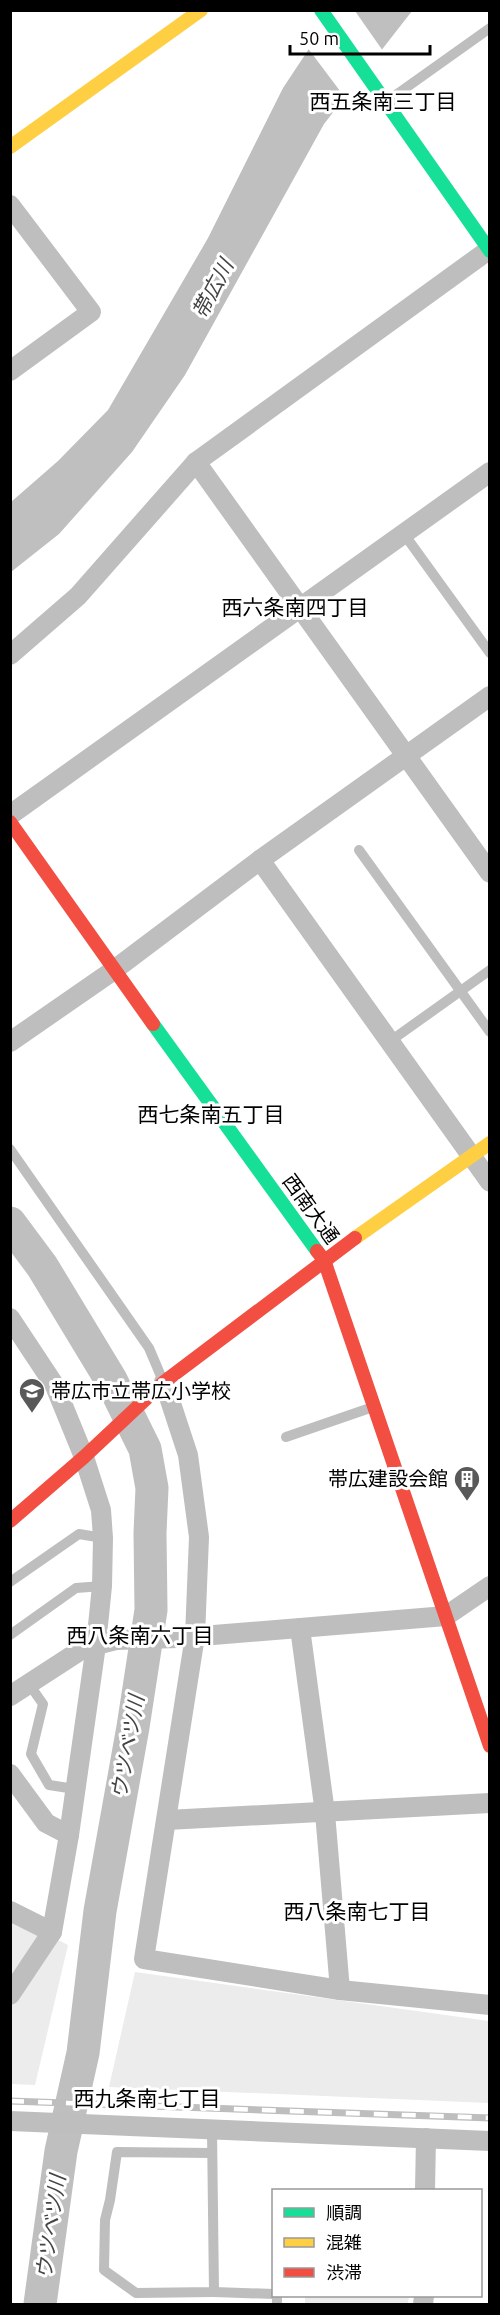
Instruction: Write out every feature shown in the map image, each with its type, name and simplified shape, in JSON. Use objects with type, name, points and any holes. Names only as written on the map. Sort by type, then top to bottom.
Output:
[{"type":"street","points":[[10,147],[201,10]]},
{"type":"street","points":[[10,655],[78,596],[196,462],[489,250],[321,10]]},
{"type":"street","points":[[10,205],[91,312],[10,370]]},
{"type":"street","points":[[196,462],[489,873]]},
{"type":"street","points":[[10,815],[489,472]]},
{"type":"street","points":[[10,1042],[114,970],[260,860],[489,696]]},
{"type":"street","name":"西南大通","points":[[10,822],[324,1260],[489,1746]]},
{"type":"street","points":[[260,860],[489,1182]]},
{"type":"street","points":[[10,1521],[164,1382],[324,1260],[489,1143]]},
{"type":"street","points":[[10,1318],[55,1386],[91,1450],[101,1510],[103,1538],[102,1586],[96,1645],[69,1835],[52,1932],[10,1995]]},
{"type":"street","points":[[164,1382],[188,1455],[199,1537],[167,1820],[144,1959],[340,1990],[489,2005]]},
{"type":"street","points":[[10,1696],[84,1648],[116,1640],[186,1637],[446,1616],[489,1586]]},
{"type":"street","points":[[300,1628],[325,1813],[340,1990]]},
{"type":"street","points":[[10,1774],[46,1823],[69,1835]]},
{"type":"street","points":[[167,1820],[489,1803]]},
{"type":"street","points":[[10,1911],[52,1932]]},
{"type":"street","points":[[16,2122],[489,2141]]},
{"type":"street","points":[[425,2189],[426,2138]]},
{"type":"lane","points":[[386,102],[489,28]]},
{"type":"lane","points":[[404,534],[489,653]]},
{"type":"lane","points":[[359,850],[489,1032]]},
{"type":"lane","points":[[389,1042],[489,970]]},
{"type":"lane","points":[[10,1149],[149,1348],[164,1382]]},
{"type":"lane","points":[[286,1437],[374,1407]]},
{"type":"lane","points":[[10,1582],[79,1534],[103,1538]]},
{"type":"lane","points":[[10,1635],[76,1588],[102,1586]]},
{"type":"lane","points":[[29,1684],[43,1704],[31,1754],[49,1785],[75,1789]]},
{"type":"lane","points":[[212,2130],[214,2292]]},
{"type":"lane","points":[[212,2152],[117,2151],[105,2220],[104,2270],[136,2293],[272,2294]]},
{"type":"shaded area","points":[[11,1916],[68,1945],[35,2085],[11,2084]]},
{"type":"shaded area","points":[[135,1972],[489,2021],[489,2103],[109,2087]]},
{"type":"shaded area","points":[[305,2297],[409,2297],[408,2304],[305,2304]]},
{"type":"water","name":"帯広川","points":[[334,11],[412,11],[324,124],[185,375],[132,452],[59,534],[11,572],[11,502],[58,461],[108,410],[208,238],[283,88]]},
{"type":"pier","points":[[330,10],[355,11],[383,51],[346,99],[307,47]]},
{"type":"waterway","name":"ウツベツ川","points":[[10,1223],[42,1266],[111,1380],[145,1449],[152,1488],[151,1610],[100,1911],[83,2053],[61,2151],[40,2304]]},
{"type":"railway","points":[[10,2101],[490,2118]]},
{"type":"traffic: fast","points":[[321,10],[490,251]]},
{"type":"traffic: fast","points":[[153,1024],[317,1251]]},
{"type":"traffic: slow","points":[[10,147],[201,10]]},
{"type":"traffic: slow","points":[[355,1238],[490,1143]]},
{"type":"traffic: jam","points":[[10,822],[153,1024]]},
{"type":"traffic: jam","points":[[10,1521],[84,1457],[164,1382],[355,1238]]},
{"type":"traffic: jam","points":[[317,1251],[324,1260],[490,1746]]},
{"type":"place","name":"帯広市立帯広小学校","points":[[32,1414]]},
{"type":"place","name":"帯広建設会館","points":[[467,1502]]},
{"type":"district","name":"西五条南三丁目","points":[[383,102]]},
{"type":"district","name":"西六条南四丁目","points":[[295,608]]},
{"type":"district","name":"西七条南五丁目","points":[[211,1115]]},
{"type":"district","name":"西八条南六丁目","points":[[140,1636]]},
{"type":"district","name":"西八条南七丁目","points":[[357,1912]]},
{"type":"district","name":"西九条南七丁目","points":[[147,2099]]}]
